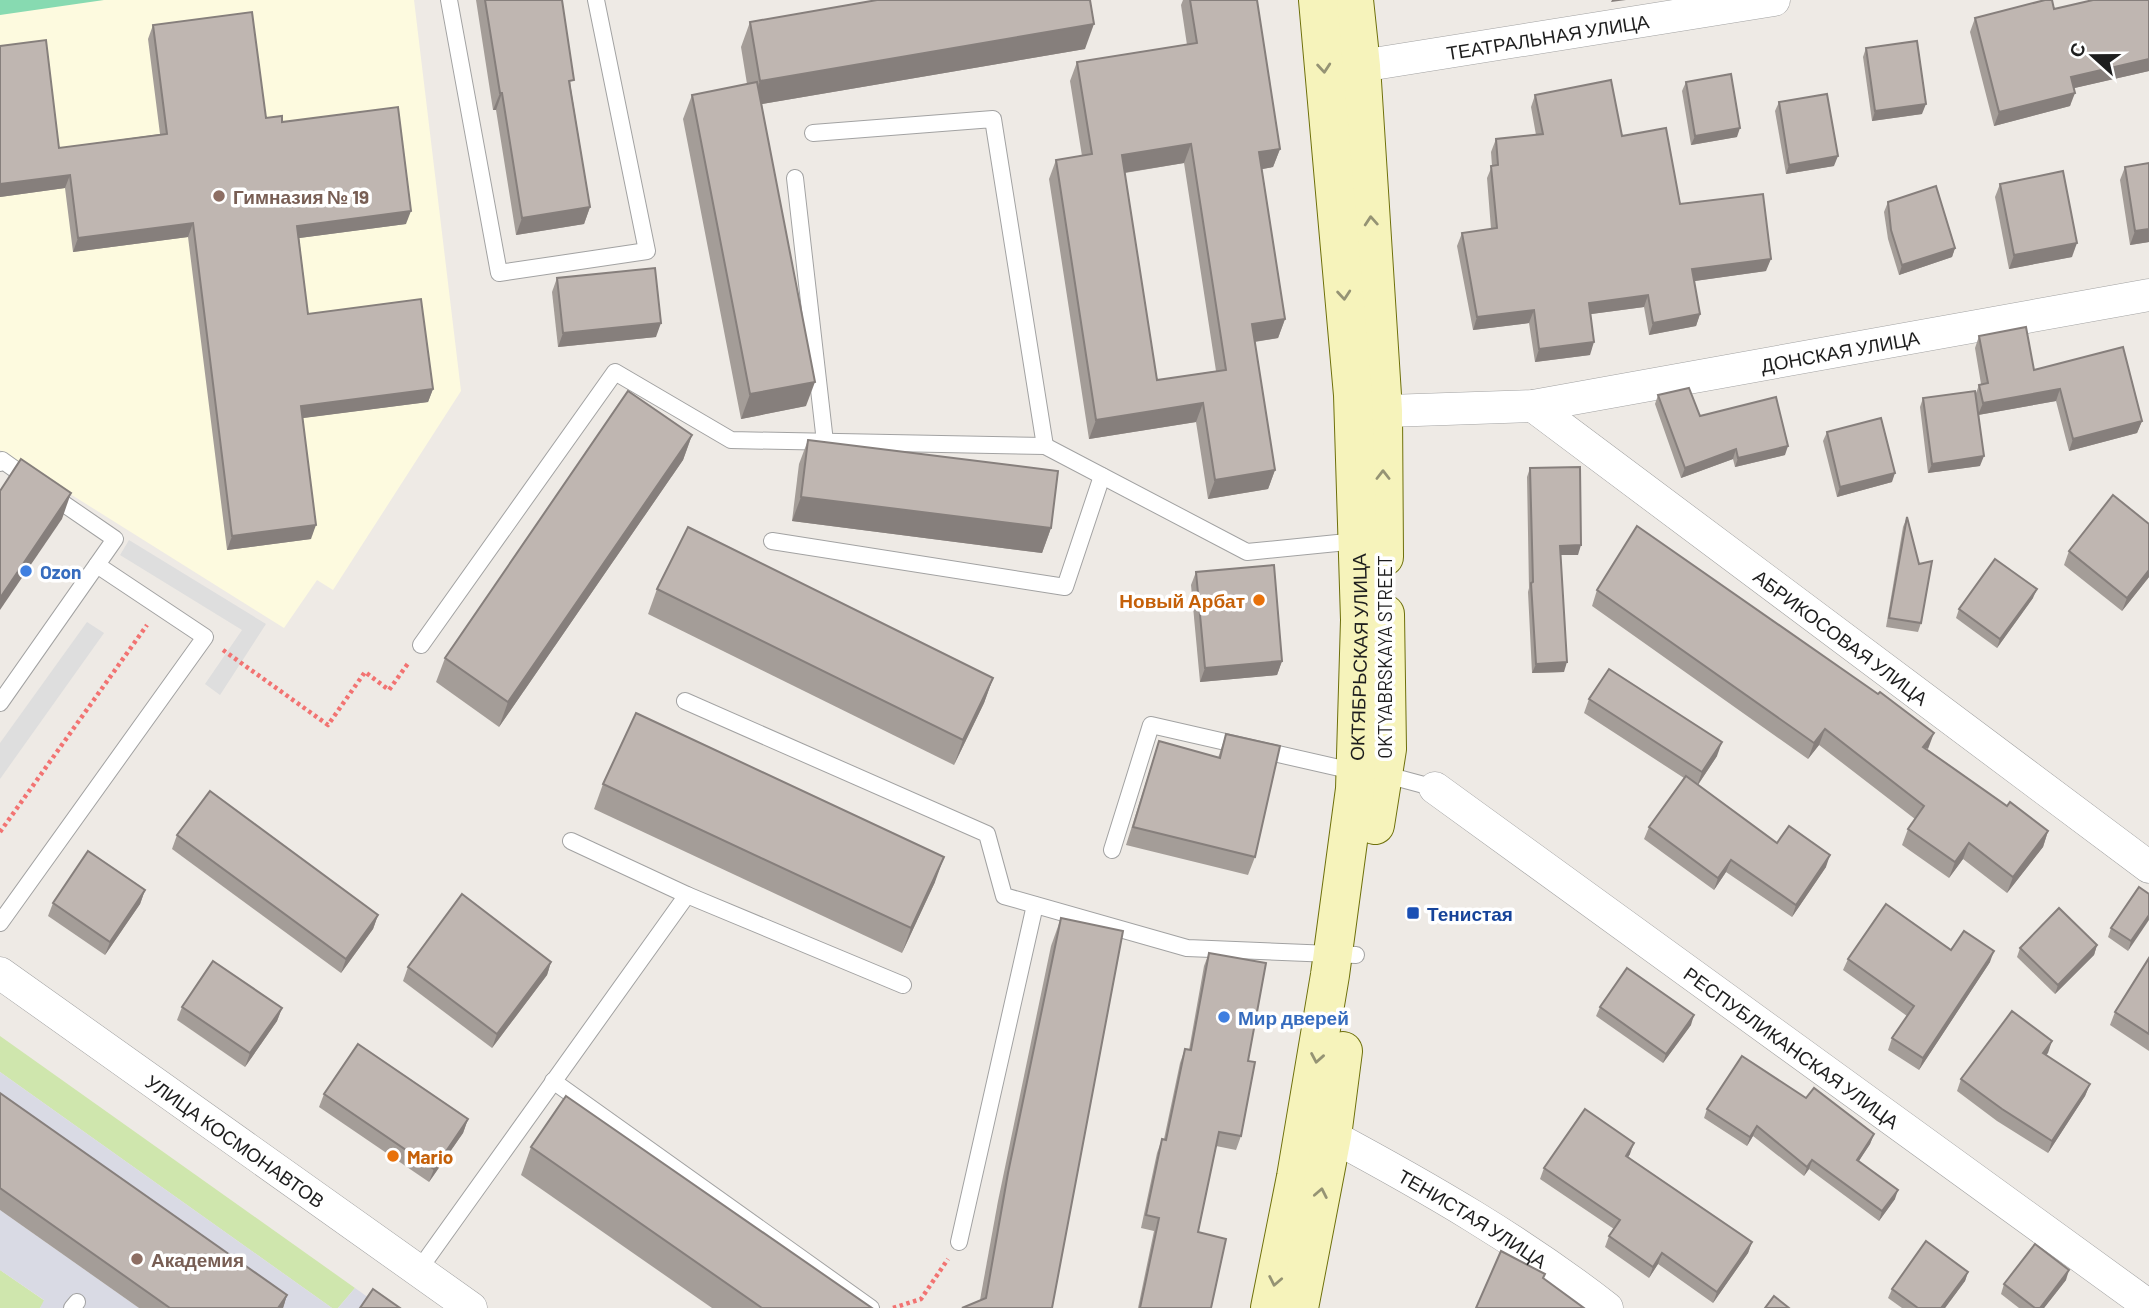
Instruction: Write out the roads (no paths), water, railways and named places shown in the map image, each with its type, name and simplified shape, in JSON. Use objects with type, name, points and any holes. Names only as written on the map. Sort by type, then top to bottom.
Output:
[{"type":"main road","points":[[1318,0],[1368,412]]},
{"type":"main road","name":"OKTYABRSKAYA STREET","points":[[1299,1308],[1332,1136],[1345,955],[1369,773],[1387,749],[1371,540],[1361,66],[1354,0]]},
{"type":"main road","points":[[1270,1308],[1345,955]]},
{"type":"street","name":"ТЕАТРАЛЬНАЯ УЛИЦА","points":[[1361,66],[1774,0]]},
{"type":"street","name":"ДОНСКАЯ УЛИЦА","points":[[1368,412],[1533,406],[2149,295]]},
{"type":"street","name":"АБРИКОСОВАЯ УЛИЦА","points":[[1533,406],[2149,866]]},
{"type":"street","name":"РЕСПУБЛИКАНСКАЯ УЛИЦА","points":[[1435,788],[2149,1306]]},
{"type":"street","name":"УЛИЦА КОСМОНАВТОВ","points":[[0,973],[471,1308]]},
{"type":"street","name":"ТЕНИСТАЯ УЛИЦА","points":[[1332,1136],[1426,1186],[1564,1274],[1607,1308]]},
{"type":"lane","points":[[449,0],[499,273],[647,251],[596,0]]},
{"type":"lane","points":[[813,133],[993,119],[1045,446]]},
{"type":"lane","points":[[795,178],[825,442]]},
{"type":"lane","points":[[421,645],[615,372],[731,440],[1045,446],[1247,552],[1371,540]]},
{"type":"lane","points":[[0,463],[2,460],[115,539],[0,703]]},
{"type":"lane","points":[[772,541],[1065,587],[1102,476]]},
{"type":"lane","points":[[0,923],[205,637],[97,565]]},
{"type":"lane","points":[[685,701],[987,834],[1004,896],[1187,948],[1345,955]]},
{"type":"lane","points":[[1112,850],[1151,724],[1435,788]]},
{"type":"lane","points":[[570,841],[687,895],[903,985]]},
{"type":"lane","points":[[418,1271],[687,895]]},
{"type":"lane","points":[[959,1242],[1035,905]]},
{"type":"lane","points":[[554,1081],[871,1308]]},
{"type":"place","name":"Гимназия № 19","points":[[219,196]]},
{"type":"place","name":"Ozon","points":[[26,571]]},
{"type":"place","name":"Новый Арбат","points":[[1259,600]]},
{"type":"place","name":"Тенистая","points":[[1413,913]]},
{"type":"place","name":"Мир дверей","points":[[1224,1017]]},
{"type":"place","name":"Mario","points":[[393,1156]]},
{"type":"place","name":"Академия","points":[[137,1259]]}]
